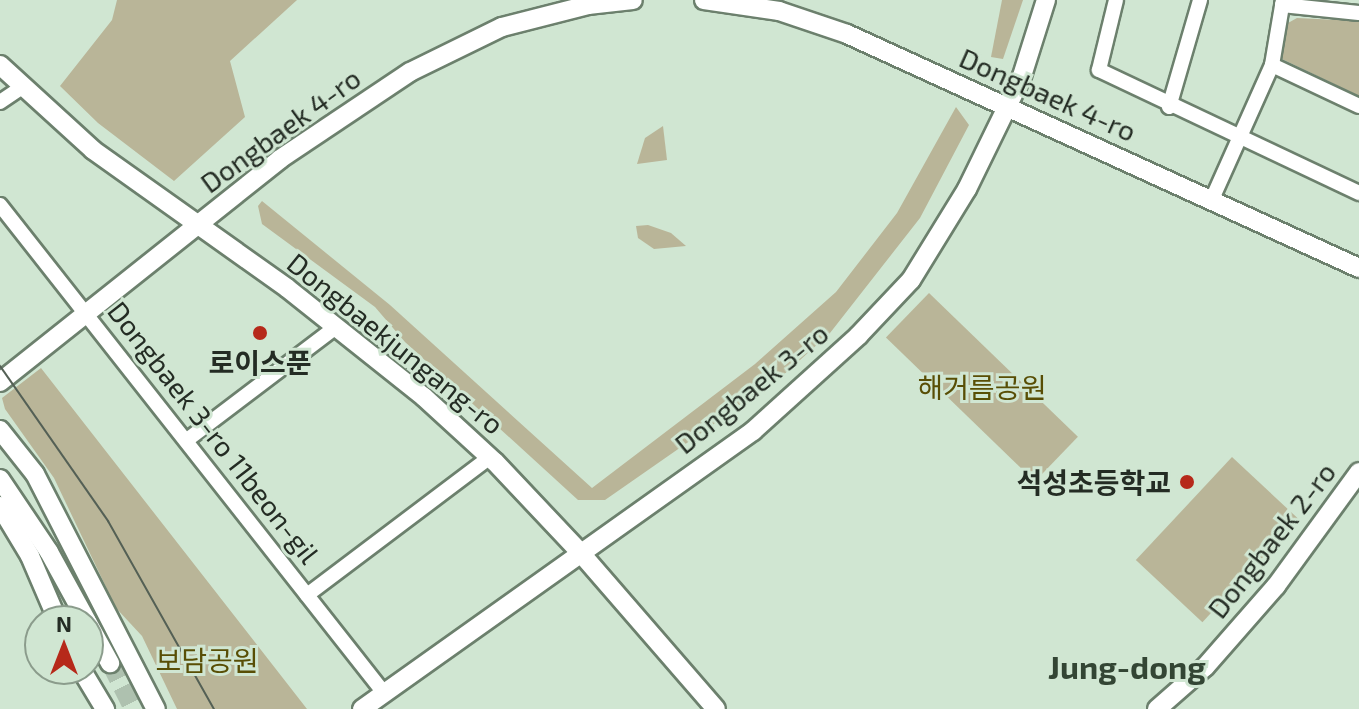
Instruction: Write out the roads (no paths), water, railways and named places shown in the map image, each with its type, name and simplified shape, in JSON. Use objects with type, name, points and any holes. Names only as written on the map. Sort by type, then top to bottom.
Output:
[{"type":"street","name":"Dongbaek 4-ro","points":[[0,382],[290,151],[438,56],[535,17],[633,0]]},
{"type":"street","name":"Dongbaek 4-ro","points":[[704,0],[811,21],[1213,197],[1359,268]]},
{"type":"street","name":"Dongbaek 3-ro","points":[[362,709],[579,551],[753,431],[858,336],[911,280],[967,189],[1004,107],[1022,76],[1046,0]]},
{"type":"street","points":[[1116,0],[1099,70],[1169,107],[1358,189]]},
{"type":"street","points":[[1169,107],[1200,0]]},
{"type":"street","points":[[1213,197],[1272,65],[1283,3],[1359,13]]},
{"type":"street","name":"Dongbaekjungang-ro","points":[[0,65],[21,88],[93,150],[337,326],[490,457],[579,551],[716,709]]},
{"type":"street","points":[[1272,65],[1359,106]]},
{"type":"street","points":[[0,102],[21,88]]},
{"type":"street","name":"Dongbaek 3-ro 11beon-gil","points":[[0,205],[88,312],[384,693]]},
{"type":"street","points":[[187,440],[337,326]]},
{"type":"street","points":[[0,430],[35,474],[156,709]]},
{"type":"street","points":[[0,447],[64,548],[91,605]]},
{"type":"street","points":[[307,595],[490,457]]},
{"type":"street","name":"Dongbaek 2-ro","points":[[1157,709],[1205,667],[1276,586],[1359,472]]},
{"type":"street","points":[[0,479],[78,605]]},
{"type":"street","points":[[0,506],[30,556],[51,605]]},
{"type":"street","points":[[104,633],[117,661],[104,644]]},
{"type":"street","points":[[91,685],[105,709]]},
{"type":"tunnel","points":[[110,663],[133,709]]},
{"type":"tram line","points":[[0,366],[108,521],[214,709]]},
{"type":"place","name":"로이스푼","points":[[260,333]]},
{"type":"place","name":"석성초등학교","points":[[1187,482]]},
{"type":"district","name":"Jung-dong","points":[[1127,666]]},
{"type":"park label","name":"해거름공원","points":[[982,387]]},
{"type":"park label","name":"보담공원","points":[[207,660]]}]
